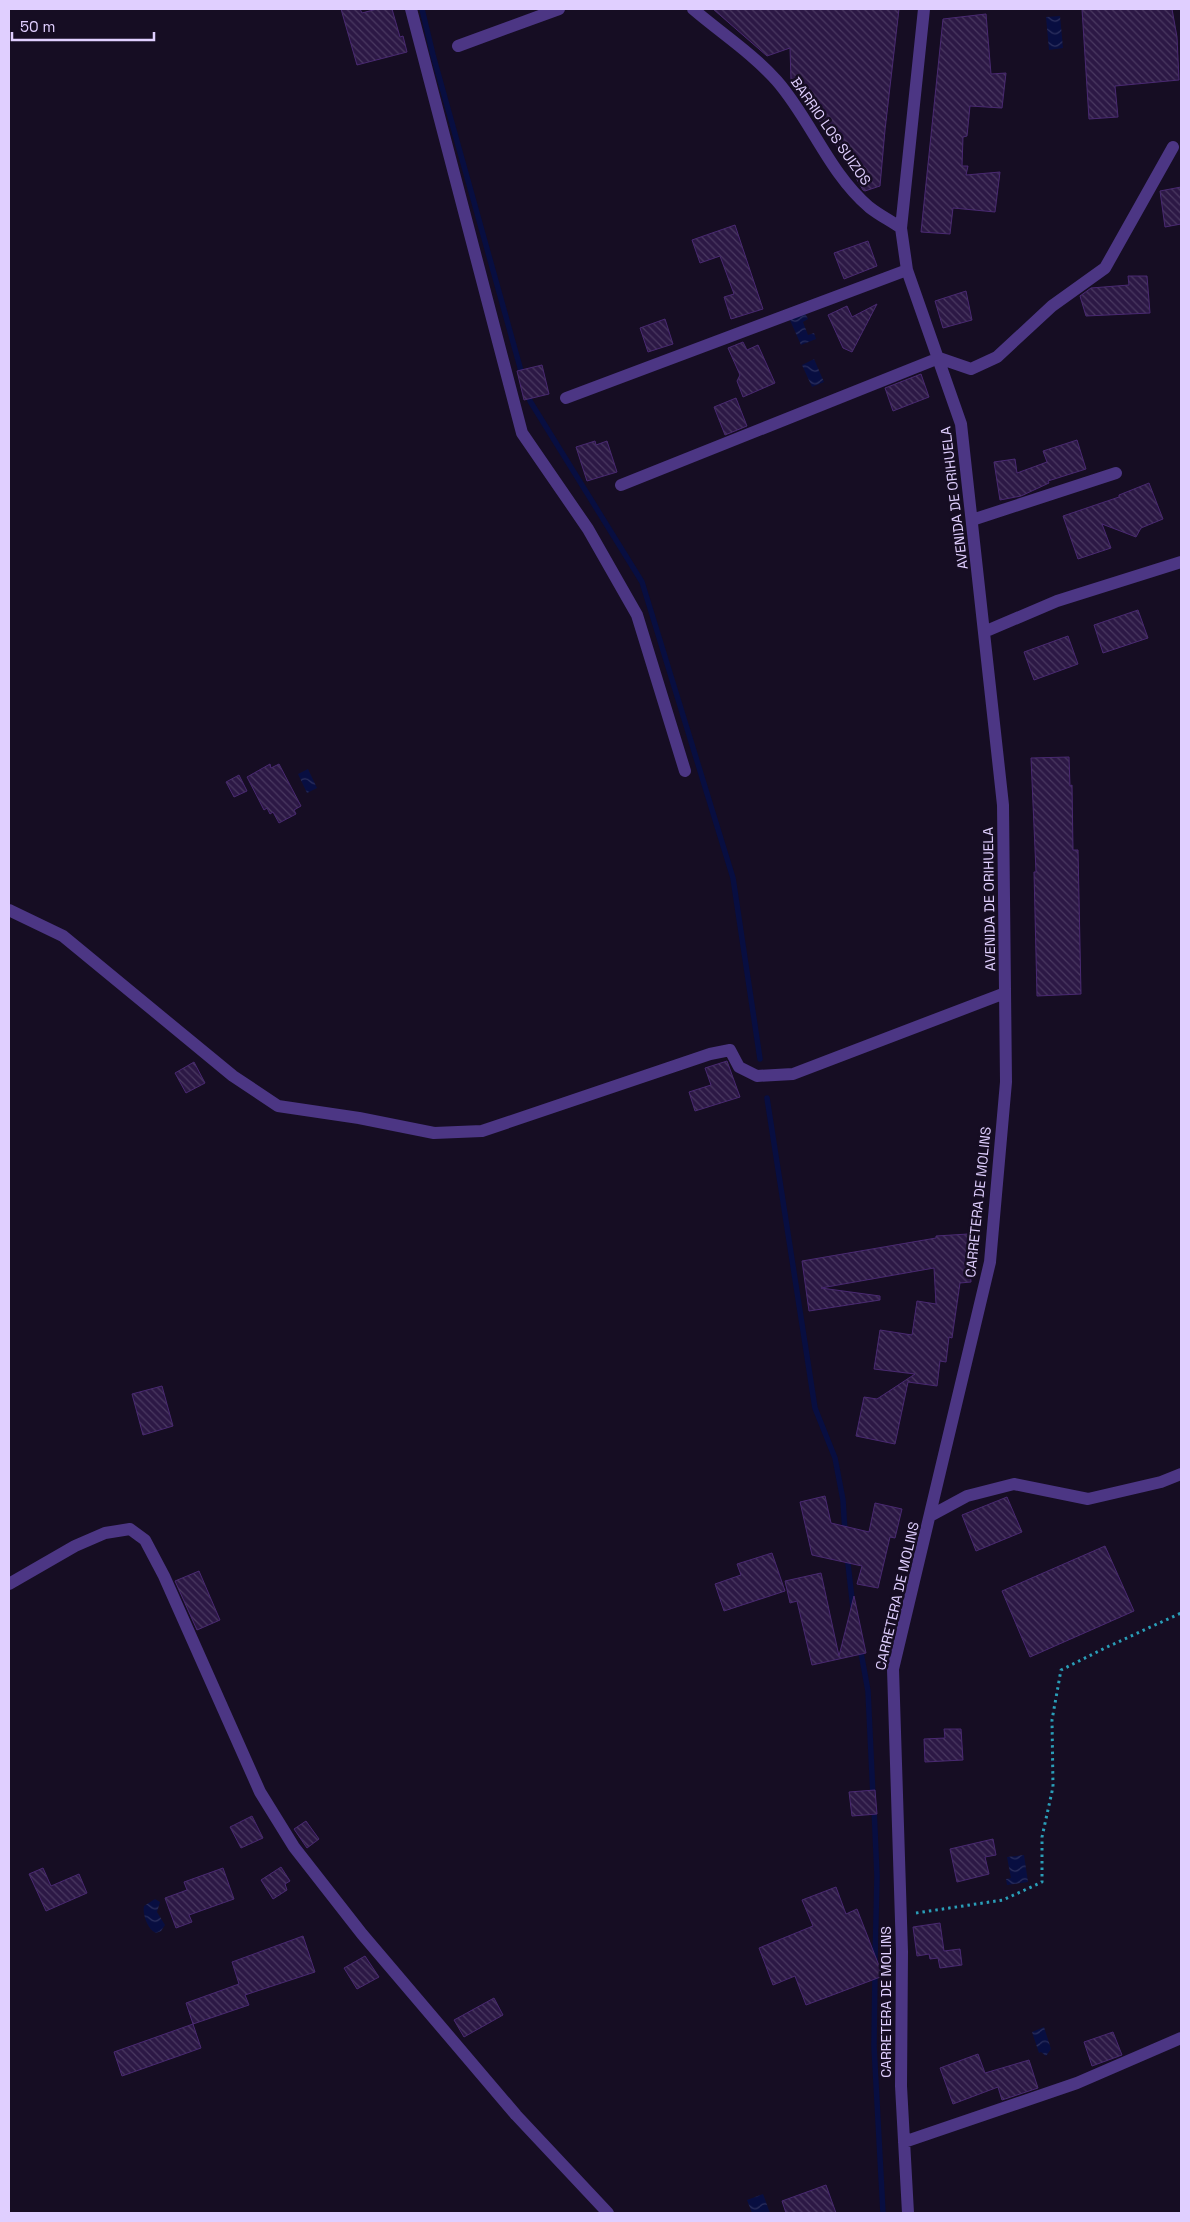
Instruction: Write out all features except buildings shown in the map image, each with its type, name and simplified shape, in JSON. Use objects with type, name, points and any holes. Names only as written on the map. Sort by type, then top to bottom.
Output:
[{"type":"street","points":[[411,9],[522,433],[588,528],[637,615],[685,771]]},
{"type":"street","points":[[458,46],[559,9]]},
{"type":"street","name":"BARRIO LOS SUIZOS","points":[[694,9],[715,28],[751,55],[778,82],[800,111],[853,191],[869,207],[901,228]]},
{"type":"street","name":"AVENIDA DE ORIHUELA","points":[[925,9],[901,228],[907,270],[961,424],[1003,805],[1005,992]]},
{"type":"street","points":[[622,485],[939,358],[971,369],[997,356],[1052,306],[1105,268],[1173,147]]},
{"type":"street","points":[[566,398],[907,270]]},
{"type":"street","points":[[972,520],[1116,472]]},
{"type":"street","points":[[984,632],[1057,601],[1181,562]]},
{"type":"street","points":[[9,910],[63,936],[233,1076],[278,1106],[434,1132],[482,1131],[710,1054],[730,1050],[739,1067],[757,1076],[793,1074],[1005,992]]},
{"type":"street","name":"CARRETERA DE MOLINS","points":[[908,2213],[901,2086],[901,1916],[893,1669],[990,1262],[1006,1082],[1005,992]]},
{"type":"street","points":[[930,1516],[967,1496],[1014,1484],[1088,1499],[1161,1482],[1181,1474]]},
{"type":"street","points":[[9,1584],[75,1546],[105,1532],[130,1529],[146,1540],[260,1792],[294,1847],[362,1934],[516,2116],[608,2213]]},
{"type":"street","points":[[904,2142],[1077,2083],[1181,2038]]},
{"type":"path","points":[[901,1916],[1003,1900],[1042,1882],[1042,1837],[1053,1787],[1052,1720],[1062,1670],[1105,1648],[1181,1614]]},
{"type":"water","points":[[1060,16],[1063,48],[1049,50],[1046,17]]},
{"type":"water","points":[[804,311],[808,319],[803,322],[808,335],[814,333],[816,339],[801,345],[789,318]]},
{"type":"water","points":[[814,359],[824,382],[812,387],[802,365]]},
{"type":"water","points":[[308,769],[317,788],[307,793],[298,774]]},
{"type":"water","points":[[1024,1855],[1028,1882],[1007,1885],[1006,1879],[1011,1878],[1007,1857]]},
{"type":"water","points":[[155,1899],[160,1902],[157,1912],[165,1925],[161,1931],[156,1933],[148,1925],[144,1909],[144,1906]]},
{"type":"water","points":[[1044,2027],[1051,2049],[1046,2056],[1041,2052],[1039,2053],[1032,2032]]},
{"type":"water","points":[[763,2194],[770,2213],[752,2213],[747,2200]]},
{"type":"waterway","points":[[422,9],[433,55],[523,378]]},
{"type":"waterway","points":[[527,391],[530,401],[642,582],[733,878],[760,1059]]},
{"type":"waterway","points":[[767,1098],[815,1408],[835,1458],[843,1500],[845,1533]]},
{"type":"waterway","points":[[847,1555],[853,1608]]},
{"type":"waterway","points":[[860,1647],[868,1691],[873,1796]]},
{"type":"waterway","points":[[874,1808],[877,1876],[875,1961]]},
{"type":"waterway","points":[[875,1973],[874,2046],[883,2213]]}]
